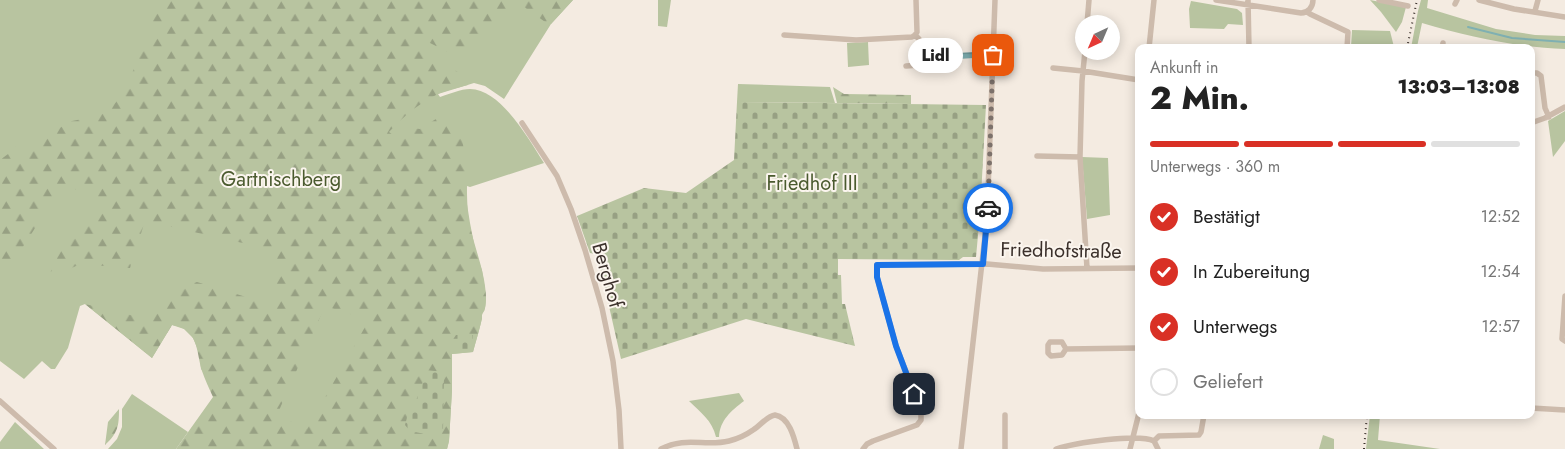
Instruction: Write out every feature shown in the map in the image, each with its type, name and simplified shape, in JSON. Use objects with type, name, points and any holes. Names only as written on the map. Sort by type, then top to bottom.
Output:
[{"type":"street","points":[[784,35],[856,40],[912,37],[917,32],[916,0]]},
{"type":"street","points":[[962,449],[987,218],[995,0]]},
{"type":"street","points":[[1088,15],[1089,0]]},
{"type":"street","points":[[1148,44],[1154,0]]},
{"type":"street","points":[[1216,0],[1248,2],[1301,13],[1308,12],[1348,32],[1347,44]]},
{"type":"street","points":[[1308,12],[1312,7],[1313,0]]},
{"type":"street","points":[[1380,0],[1408,6]]},
{"type":"street","points":[[1479,0],[1514,9],[1565,17]]},
{"type":"street","points":[[1535,11],[1538,0]]},
{"type":"street","points":[[1248,2],[1248,44]]},
{"type":"street","points":[[915,35],[919,39],[920,65]]},
{"type":"street","points":[[1085,60],[1080,157],[1087,268]]},
{"type":"street","points":[[906,66],[948,63]]},
{"type":"street","points":[[1053,68],[1135,79]]},
{"type":"street","points":[[1535,73],[1541,76],[1545,108],[1550,116]]},
{"type":"street","points":[[1535,122],[1550,116],[1565,107]]},
{"type":"street","name":"Berghof","points":[[522,123],[557,176],[585,250],[602,308],[613,361],[619,410],[621,449]]},
{"type":"street","points":[[1037,156],[1080,157]]},
{"type":"street","name":"Friedhofstraße","points":[[863,449],[873,441],[913,427],[920,422],[922,416],[896,346],[877,277],[877,265],[983,264],[1043,269],[1135,268]]},
{"type":"street","points":[[1565,296],[1562,339],[1565,341]]},
{"type":"street","points":[[1066,349],[1135,348]]},
{"type":"street","points":[[0,401],[54,449]]},
{"type":"street","points":[[1535,408],[1565,410]]},
{"type":"street","points":[[661,449],[687,441],[715,443],[730,441],[746,434],[769,417],[779,415],[786,422],[797,449]]},
{"type":"street","points":[[1005,415],[1005,449]]},
{"type":"street","points":[[1130,449],[1137,419]]},
{"type":"street","points":[[1154,441],[1159,436],[1196,436],[1202,432],[1204,419]]},
{"type":"street","points":[[1059,448],[1119,438],[1150,439],[1154,441],[1158,449]]},
{"type":"green space","name":"Gartnischberg","points":[[0,0],[573,0],[551,24],[504,99],[485,86],[474,83],[438,94],[440,97],[470,89],[481,91],[493,97],[513,117],[544,163],[470,187],[467,186],[466,198],[470,223],[476,254],[482,270],[486,296],[485,308],[482,313],[473,352],[452,354],[452,390],[447,449],[265,449],[201,369],[199,352],[193,338],[184,329],[172,325],[152,358],[85,304],[80,306],[68,348],[55,369],[51,369],[42,361],[24,379],[0,361]]},
{"type":"green space","name":"Gartnischberg","points":[[155,0],[573,0],[551,24],[548,24],[520,4],[471,46],[448,52],[428,42],[426,43],[423,48],[426,52],[469,79],[468,85],[444,92],[423,102],[389,132],[398,139],[411,128],[420,129],[447,112],[461,136],[464,149],[469,222],[484,278],[486,302],[473,352],[452,354],[452,390],[447,449],[176,449],[213,397],[202,371],[192,336],[181,327],[172,325],[152,358],[85,304],[143,318],[168,290],[197,282],[272,305],[278,251],[145,221],[130,268],[80,264],[47,280],[63,243],[102,203],[73,188],[44,214],[0,283],[0,189],[6,169],[0,163],[0,160],[15,146],[19,150],[72,121],[98,116],[107,111],[122,94],[142,46],[149,37],[152,21],[151,11]],"holes":[[[325,306],[369,320],[307,429],[277,415]]]},
{"type":"green space","points":[[658,0],[671,0],[667,27],[658,26]]},
{"type":"green space","points":[[1370,0],[1406,7],[1402,22],[1396,32],[1381,12]]},
{"type":"green space","points":[[1421,0],[1428,0],[1427,8],[1496,29],[1535,35],[1565,36],[1565,49],[1493,40],[1457,33],[1422,23],[1418,44],[1412,44]]},
{"type":"green space","points":[[1191,1],[1237,9],[1242,13],[1243,25],[1228,24],[1224,29],[1190,28],[1189,9]]},
{"type":"green space","points":[[1352,30],[1390,31],[1393,44],[1351,44]]},
{"type":"green space","points":[[868,42],[869,65],[848,67],[847,43]]},
{"type":"green space","points":[[738,84],[830,87],[835,103],[737,102]]},
{"type":"green space","points":[[833,87],[844,94],[911,95],[911,104],[837,103]]},
{"type":"green space","name":"Friedhof III","points":[[737,102],[986,105],[976,257],[963,257],[959,260],[838,259],[838,275],[841,275],[842,304],[845,304],[855,346],[746,319],[621,359],[598,258],[595,254],[590,253],[577,216],[644,188],[686,193],[734,160]]},
{"type":"green space","points":[[1565,111],[1565,141],[1553,157],[1548,121]]},
{"type":"green space","points":[[1082,157],[1108,158],[1110,215],[1087,219]]},
{"type":"green space","points":[[456,335],[473,335],[472,351],[449,349]]},
{"type":"green space","points":[[425,370],[444,372],[443,430],[436,427],[430,435],[410,431],[405,425],[409,410],[412,410],[422,386]]},
{"type":"green space","points":[[739,393],[744,401],[724,421],[719,437],[716,437],[706,417],[689,401]]},
{"type":"green space","points":[[132,394],[188,432],[176,449],[108,449],[117,439],[122,427],[122,409]]},
{"type":"green space","points":[[119,409],[117,429],[113,437],[105,445],[108,422]]},
{"type":"green space","points":[[1370,419],[1380,419],[1378,440],[1440,449],[1366,449]]},
{"type":"green space","points":[[15,422],[44,449],[0,449],[0,442]]},
{"type":"green space","points":[[1323,435],[1334,439],[1334,449],[1319,449]]},
{"type":"water","points":[[974,52],[974,58],[940,60],[940,54]]},
{"type":"waterway","points":[[1468,27],[1512,38],[1565,42]]},
{"type":"railway","points":[[1408,44],[1417,0]]},
{"type":"railway","points":[[1364,449],[1367,419]]},
{"type":"way so far","points":[[988,208],[993,55]]},
{"type":"place","name":"Lidl","points":[[993,55]]},
{"type":"route","points":[[914,394],[896,346],[877,277],[877,265],[983,264],[988,208]]}]
